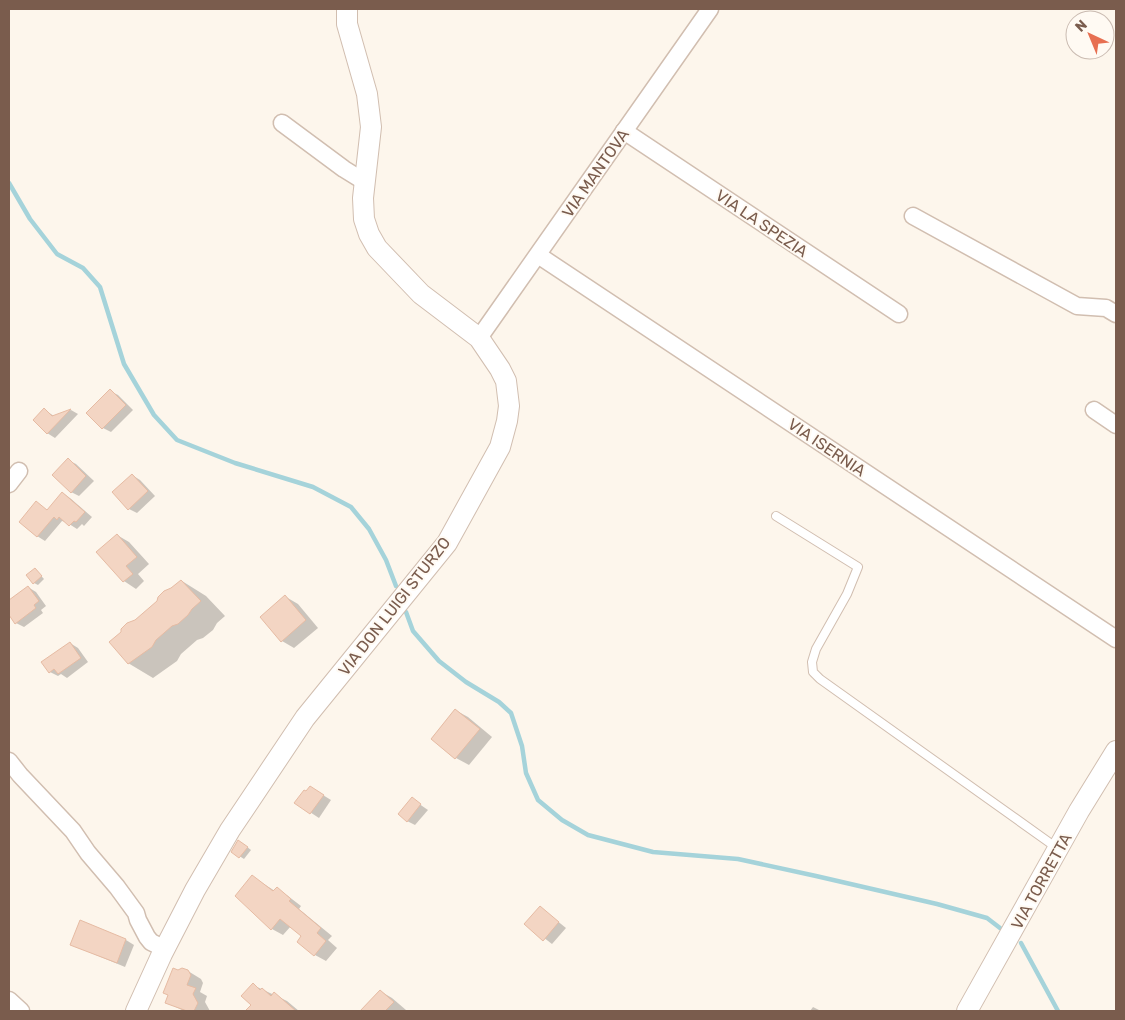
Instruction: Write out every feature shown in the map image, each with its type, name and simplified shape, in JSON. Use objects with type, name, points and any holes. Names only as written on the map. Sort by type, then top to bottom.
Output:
[{"type":"street","name":"VIA DON LUIGI STURZO","points":[[136,1011],[165,948],[195,890],[225,838],[274,763],[305,718],[447,543],[500,447],[509,406],[506,382],[480,338],[420,294],[377,248],[369,234],[364,219],[363,198],[371,127],[367,94],[347,24],[347,9]]},
{"type":"street","name":"VIA MANTOVA","points":[[480,338],[710,9]]},
{"type":"street","points":[[282,123],[344,170],[365,182]]},
{"type":"street","name":"VIA LA SPEZIA","points":[[624,131],[899,314]]},
{"type":"street","points":[[913,216],[1077,306],[1106,308],[1116,314]]},
{"type":"street","name":"VIA ISERNIA","points":[[538,255],[1116,639]]},
{"type":"street","points":[[1094,410],[1116,425]]},
{"type":"street","name":"VIA TORRETTA","points":[[967,1011],[1058,849],[1116,751]]},
{"type":"street","points":[[9,761],[73,831],[88,853],[136,913],[151,942],[165,948]]},
{"type":"street","points":[[9,1000],[21,1011]]},
{"type":"lane","points":[[776,516],[858,567],[847,594],[816,649],[812,662],[813,672],[820,679],[1058,849]]},
{"type":"building","points":[[110,389],[126,405],[102,429],[86,413]]},
{"type":"building","points":[[44,408],[52,416],[71,409],[47,434],[33,420]]},
{"type":"building","points":[[68,458],[86,476],[71,493],[52,475]]},
{"type":"building","points":[[132,474],[148,491],[128,510],[112,492]]},
{"type":"building","points":[[62,492],[85,512],[76,522],[74,521],[69,526],[59,517],[57,520],[54,517],[37,537],[19,522],[36,501],[47,510]]},
{"type":"building","points":[[117,534],[137,557],[126,566],[133,574],[123,582],[96,552]]},
{"type":"building","points":[[35,568],[42,576],[33,584],[26,575]]},
{"type":"building","points":[[181,580],[201,601],[178,624],[172,626],[156,640],[152,647],[128,664],[109,642],[121,632],[121,629],[127,623],[135,620],[157,601],[164,591]]},
{"type":"building","points":[[28,586],[39,601],[34,605],[36,608],[15,624],[9,615],[9,600]]},
{"type":"building","points":[[285,595],[306,620],[281,642],[260,617]]},
{"type":"building","points":[[70,642],[81,658],[58,674],[54,669],[49,673],[41,662]]},
{"type":"building","points":[[455,709],[480,729],[455,759],[431,739]]},
{"type":"building","points":[[310,786],[324,795],[310,814],[294,803],[304,790],[306,791]]},
{"type":"building","points":[[412,797],[421,804],[407,822],[398,814]]},
{"type":"building","points":[[238,840],[248,847],[239,858],[231,852]]},
{"type":"building","points":[[252,875],[273,891],[277,887],[291,899],[289,901],[321,928],[317,933],[326,941],[314,956],[297,942],[301,936],[280,919],[271,930],[235,896]]},
{"type":"building","points":[[540,906],[559,922],[543,941],[524,924]]},
{"type":"building","points":[[80,920],[126,939],[117,963],[70,945]]},
{"type":"building","points":[[173,968],[188,970],[191,975],[187,985],[196,988],[193,994],[198,1003],[194,1011],[187,1011],[165,1003],[168,995],[163,993]]},
{"type":"building","points":[[253,983],[260,990],[262,988],[271,996],[274,992],[296,1011],[245,1011],[251,1005],[241,996]]},
{"type":"building","points":[[380,990],[394,1002],[385,1011],[360,1011]]},
{"type":"waterway","points":[[9,183],[30,219],[57,254],[83,268],[100,287],[124,364],[154,415],[177,440],[235,463],[313,487],[351,507],[369,529],[386,560],[396,586]]},
{"type":"waterway","points":[[406,612],[413,631],[439,661],[466,682],[499,702],[511,713],[522,746],[526,773],[538,800],[562,820],[588,835],[653,852],[738,859],[816,876],[937,904],[987,918],[1000,928]]},
{"type":"waterway","points":[[1021,943],[1058,1011]]}]
